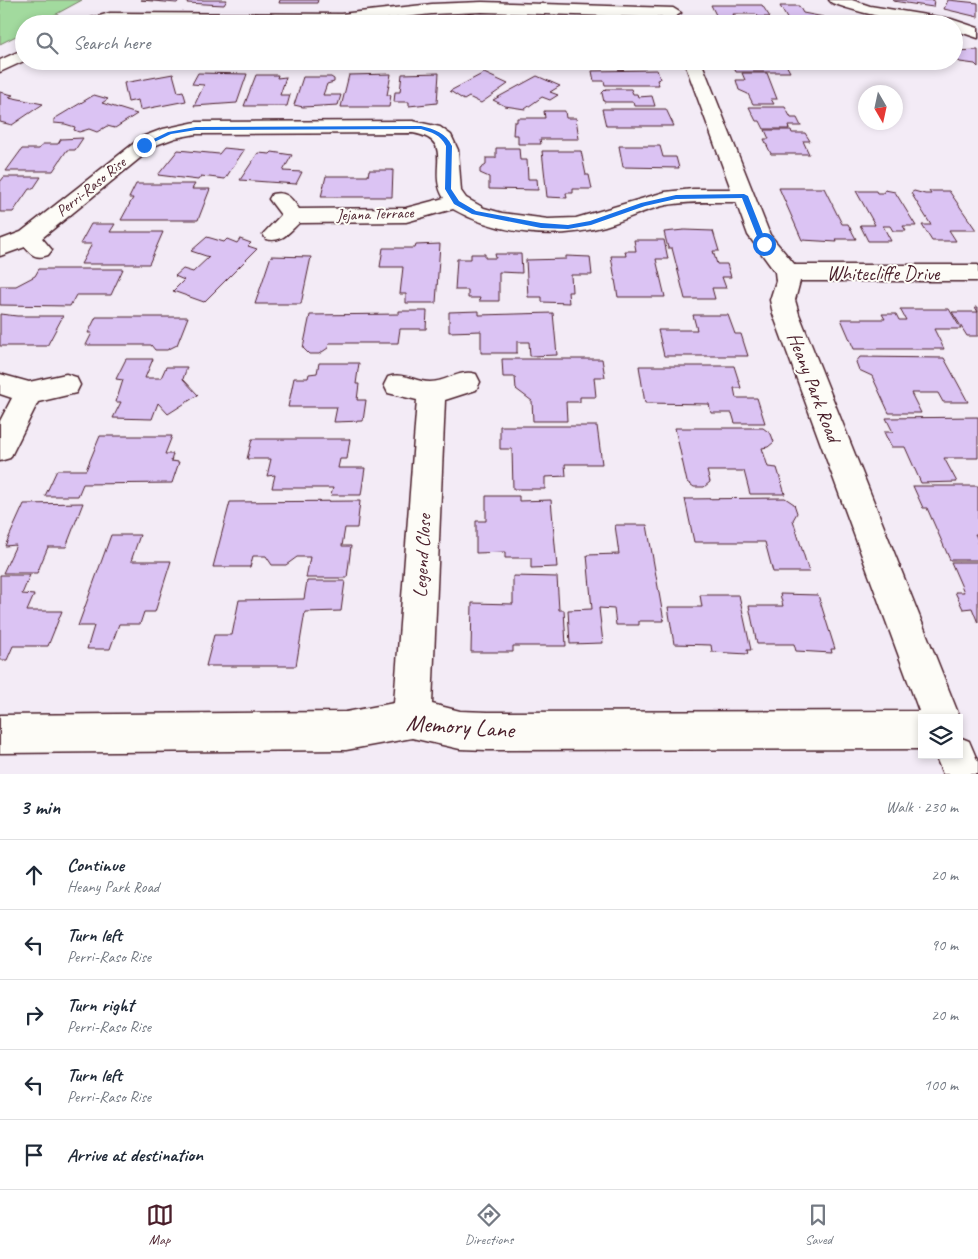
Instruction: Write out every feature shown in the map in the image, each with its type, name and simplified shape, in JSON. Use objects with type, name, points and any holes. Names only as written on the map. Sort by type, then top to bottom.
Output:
[{"type":"street","points":[[247,15],[254,0]]},
{"type":"street","points":[[837,0],[862,8],[902,15]]},
{"type":"street","points":[[385,15],[473,7],[673,12]]},
{"type":"street","points":[[963,28],[978,33]]},
{"type":"street","points":[[0,67],[15,59]]},
{"type":"street","points":[[695,70],[764,244],[788,273]]},
{"type":"street","name":"Perri-Raso Rise","points":[[0,248],[35,244],[149,141],[170,133],[196,128],[413,127],[429,129],[443,136],[449,146],[447,182],[448,189],[456,202]]},
{"type":"street","points":[[456,202],[464,208],[484,216],[561,227],[591,222],[643,205],[676,197],[744,196]]},
{"type":"street","name":"Jejana Terrace","points":[[274,234],[287,207],[406,215],[456,202]]},
{"type":"street","name":"Whitecliffe Drive","points":[[788,273],[978,273]]},
{"type":"street","name":"Heany Park Road","points":[[788,273],[788,284],[783,295],[786,314],[939,714]]},
{"type":"street","points":[[398,384],[431,393],[466,382]]},
{"type":"street","points":[[0,384],[29,394],[66,385]]},
{"type":"street","name":"Legend Close","points":[[412,720],[431,393]]},
{"type":"street","points":[[0,449],[29,394]]},
{"type":"street","name":"Memory Lane","points":[[0,734],[346,731],[412,720],[460,730],[487,731],[918,730]]},
{"type":"street","points":[[956,759],[962,774]]},
{"type":"green space","points":[[0,0],[82,0],[54,15],[15,15],[15,36],[0,44]]},
{"type":"building","points":[[141,0],[179,0],[177,3]]},
{"type":"building","points":[[189,0],[227,0],[224,5],[187,3]]},
{"type":"building","points":[[280,0],[318,0],[317,3],[279,3]]},
{"type":"building","points":[[893,0],[934,0],[933,7],[893,1]]},
{"type":"building","points":[[948,0],[978,3],[978,17],[944,9]]},
{"type":"building","points":[[711,5],[762,5],[769,15],[733,14],[716,15]]},
{"type":"building","points":[[780,6],[799,6],[803,13],[814,15],[785,15]]},
{"type":"building","points":[[978,50],[978,67],[975,64],[963,62],[963,51]]},
{"type":"building","points":[[657,70],[660,79],[657,80],[659,85],[605,85],[604,81],[594,81],[592,71]]},
{"type":"building","points":[[735,70],[789,70],[790,72],[736,72]]},
{"type":"building","points":[[198,73],[247,74],[237,103],[194,106],[204,85],[192,84]]},
{"type":"building","points":[[439,73],[437,103],[409,106],[409,102],[394,102],[395,92],[400,92],[402,74]]},
{"type":"building","points":[[484,73],[508,84],[481,103],[469,97],[464,100],[450,91]]},
{"type":"building","points":[[742,73],[767,73],[777,99],[771,99],[774,104],[753,104],[748,94],[739,90],[736,80],[745,80]]},
{"type":"building","points":[[173,74],[178,92],[183,91],[186,101],[140,110],[138,100],[128,102],[124,83]]},
{"type":"building","points":[[391,74],[387,95],[391,95],[389,107],[341,107],[349,75]]},
{"type":"building","points":[[256,75],[278,75],[277,78],[286,77],[280,95],[290,95],[287,106],[244,106]]},
{"type":"building","points":[[537,76],[560,86],[550,92],[558,95],[550,100],[542,97],[525,109],[505,106],[493,100]]},
{"type":"building","points":[[303,77],[331,77],[334,79],[334,82],[327,84],[323,95],[341,95],[338,105],[303,107],[294,105]]},
{"type":"building","points":[[606,89],[631,89],[633,94],[637,94],[638,97],[652,96],[655,106],[634,106],[633,102],[604,102],[602,93]]},
{"type":"building","points":[[0,92],[13,95],[9,97],[43,104],[12,125],[0,122]]},
{"type":"building","points":[[94,95],[108,99],[102,103],[137,114],[115,128],[107,126],[97,132],[89,129],[79,132],[74,130],[75,127],[54,123],[54,119]]},
{"type":"building","points":[[749,107],[785,107],[791,118],[797,118],[801,126],[788,126],[789,129],[764,129],[760,121],[756,121]]},
{"type":"building","points":[[602,109],[666,109],[674,126],[606,126]]},
{"type":"building","points":[[544,111],[565,111],[566,118],[576,118],[579,139],[540,139],[541,144],[518,144],[518,135],[513,135],[514,122],[517,122],[517,118],[545,118]]},
{"type":"building","points":[[765,130],[791,130],[792,133],[805,133],[810,141],[803,141],[809,154],[771,154],[764,139],[769,139]]},
{"type":"building","points":[[83,138],[75,150],[67,150],[53,171],[6,171],[22,149],[39,149],[43,144],[58,144],[61,139]]},
{"type":"building","points":[[619,146],[660,146],[663,157],[676,157],[679,168],[623,167]]},
{"type":"building","points":[[224,148],[244,150],[225,179],[201,176],[198,180],[158,175],[178,150],[219,154]]},
{"type":"building","points":[[496,148],[519,148],[520,160],[527,160],[528,179],[537,179],[538,190],[489,189],[489,177],[480,173],[480,169],[486,165],[486,158],[496,158]]},
{"type":"building","points":[[542,151],[581,151],[586,175],[589,175],[592,189],[573,189],[573,193],[566,193],[567,198],[547,197]]},
{"type":"building","points":[[272,152],[292,155],[283,171],[302,172],[296,184],[240,180],[258,153],[270,154]]},
{"type":"building","points":[[369,170],[393,170],[392,197],[321,197],[326,176],[368,176]]},
{"type":"building","points":[[4,177],[41,177],[33,189],[29,189],[13,212],[0,212],[0,182]]},
{"type":"building","points":[[136,184],[195,184],[192,189],[210,189],[198,220],[121,220],[133,198],[129,198]]},
{"type":"building","points":[[779,188],[824,188],[842,224],[848,224],[856,239],[836,239],[837,242],[802,240]]},
{"type":"building","points":[[885,190],[895,192],[916,226],[903,226],[906,231],[893,231],[890,226],[883,226],[891,241],[868,241],[860,225],[875,225],[856,191],[883,193]]},
{"type":"building","points":[[914,191],[931,194],[929,191],[949,191],[976,230],[949,230],[956,241],[932,241],[922,225],[931,225],[911,193]]},
{"type":"building","points":[[91,224],[115,224],[110,232],[163,232],[149,264],[81,264],[92,244],[80,244]]},
{"type":"building","points":[[684,230],[713,231],[719,251],[713,251],[717,264],[727,264],[731,277],[722,277],[726,288],[712,288],[715,299],[685,299],[672,248],[668,248],[664,232]]},
{"type":"building","points":[[207,237],[224,242],[227,239],[237,243],[240,239],[251,243],[248,246],[257,249],[204,302],[173,291],[184,280],[175,276],[183,269],[193,272],[209,257],[191,251]]},
{"type":"building","points":[[634,240],[664,240],[668,259],[656,259],[665,297],[618,297],[611,256],[626,256],[625,251],[636,251]]},
{"type":"building","points":[[440,244],[436,303],[406,303],[406,294],[400,294],[403,267],[380,267],[383,248],[415,248],[416,245]]},
{"type":"building","points":[[471,254],[485,254],[485,258],[496,258],[495,254],[521,254],[522,273],[499,272],[499,301],[479,301],[480,298],[468,298],[468,290],[455,290],[457,259],[471,259]]},
{"type":"building","points":[[271,256],[311,257],[301,304],[255,304]]},
{"type":"building","points":[[566,256],[590,257],[592,275],[571,275],[572,292],[568,292],[569,303],[542,302],[542,297],[528,297],[526,260],[566,259]]},
{"type":"building","points":[[39,269],[123,269],[111,295],[76,295],[70,306],[0,305],[0,286],[16,286],[35,276]]},
{"type":"building","points":[[900,309],[949,309],[961,329],[934,329],[944,349],[854,349],[841,319],[885,319],[882,314],[896,314],[899,320],[906,320]]},
{"type":"building","points":[[399,311],[427,311],[426,329],[400,329],[398,343],[329,343],[328,348],[319,354],[309,354],[303,348],[310,315],[399,314]]},
{"type":"building","points":[[479,311],[479,315],[553,313],[557,355],[530,356],[529,342],[517,342],[517,353],[481,353],[481,331],[449,332],[449,312]]},
{"type":"building","points":[[952,312],[978,312],[978,336],[967,336]]},
{"type":"building","points":[[0,314],[63,316],[47,346],[0,346]]},
{"type":"building","points":[[693,315],[728,315],[735,334],[741,334],[748,356],[664,356],[658,330],[697,330]]},
{"type":"building","points":[[96,317],[188,317],[177,345],[167,350],[155,350],[151,345],[86,345],[92,333],[88,333]]},
{"type":"building","points":[[860,357],[944,358],[968,402],[943,402],[938,393],[911,393],[921,413],[889,413],[872,376],[859,370],[856,362]]},
{"type":"building","points":[[126,359],[153,359],[145,378],[161,378],[166,367],[187,367],[183,379],[198,395],[168,414],[158,403],[152,419],[113,418],[121,402],[116,402],[123,380],[116,379]]},
{"type":"building","points":[[502,359],[602,359],[605,377],[594,377],[596,397],[580,397],[580,402],[566,402],[567,421],[533,421],[532,401],[516,389],[515,377],[503,377]]},
{"type":"building","points":[[319,363],[359,363],[356,384],[359,384],[357,400],[366,400],[363,421],[334,422],[337,407],[288,407],[294,378],[308,378],[309,374],[317,373]]},
{"type":"building","points":[[639,366],[734,366],[741,388],[734,388],[736,398],[757,398],[765,423],[735,423],[732,413],[711,413],[709,404],[645,403]]},
{"type":"building","points":[[978,417],[978,458],[944,458],[957,482],[921,483],[905,447],[891,447],[884,432],[893,432],[886,418]]},
{"type":"building","points":[[500,426],[597,426],[602,464],[565,464],[566,476],[545,477],[545,489],[513,489],[512,449],[500,449]]},
{"type":"building","points":[[675,428],[763,428],[771,434],[774,442],[768,447],[762,448],[768,467],[777,468],[785,494],[750,494],[744,471],[707,471],[710,482],[704,487],[694,487],[687,482]]},
{"type":"building","points":[[100,436],[172,436],[165,454],[173,454],[171,461],[179,462],[172,483],[83,484],[78,496],[45,496],[57,470],[86,470]]},
{"type":"building","points":[[252,439],[350,439],[347,459],[340,459],[338,468],[365,468],[361,495],[331,495],[333,488],[272,488],[275,475],[267,476],[271,459],[247,459]]},
{"type":"building","points":[[913,486],[978,486],[978,534],[975,534],[978,540],[978,560],[950,560],[927,508],[923,508]]},
{"type":"building","points":[[486,496],[519,496],[519,501],[551,500],[557,567],[531,568],[531,558],[505,558],[505,552],[476,553],[476,521],[486,521]]},
{"type":"building","points":[[785,498],[794,504],[797,513],[793,520],[809,572],[773,572],[765,542],[694,542],[685,499]]},
{"type":"building","points":[[360,501],[357,528],[345,528],[342,546],[351,546],[347,578],[306,578],[310,557],[297,557],[286,565],[272,565],[266,556],[253,556],[250,567],[213,567],[230,502]]},
{"type":"building","points":[[83,503],[66,547],[48,547],[37,573],[3,573],[16,545],[5,546],[24,504]]},
{"type":"building","points":[[615,525],[647,525],[664,621],[639,621],[639,625],[616,625],[614,609],[599,608],[603,643],[570,644],[568,610],[592,609],[587,555],[619,554]]},
{"type":"building","points":[[111,535],[140,535],[131,561],[171,561],[155,612],[144,612],[140,624],[119,624],[110,649],[87,649],[94,626],[78,626]]},
{"type":"building","points":[[951,562],[978,562],[978,623],[972,608],[963,609],[955,592],[964,592]]},
{"type":"building","points":[[0,575],[30,575],[22,594],[34,595],[27,611],[62,611],[48,646],[13,646],[7,660],[0,660]]},
{"type":"building","points":[[513,576],[557,577],[559,610],[564,610],[566,646],[513,646],[513,652],[471,652],[472,603],[513,604]]},
{"type":"building","points":[[307,581],[345,581],[341,611],[305,612],[296,666],[206,666],[214,635],[232,635],[239,600],[304,599]]},
{"type":"building","points":[[780,594],[818,595],[835,649],[831,649],[832,653],[796,651],[794,644],[757,644],[749,606],[783,606]]},
{"type":"building","points":[[700,595],[739,595],[751,650],[747,650],[748,654],[712,652],[711,645],[674,644],[668,607],[702,607]]},
{"type":"route","points":[[144,145],[149,141],[170,133],[196,128],[421,127],[438,132],[447,141],[449,146],[447,182],[451,195],[464,208],[484,216],[541,226],[568,227],[676,197],[744,196],[764,244]]}]
